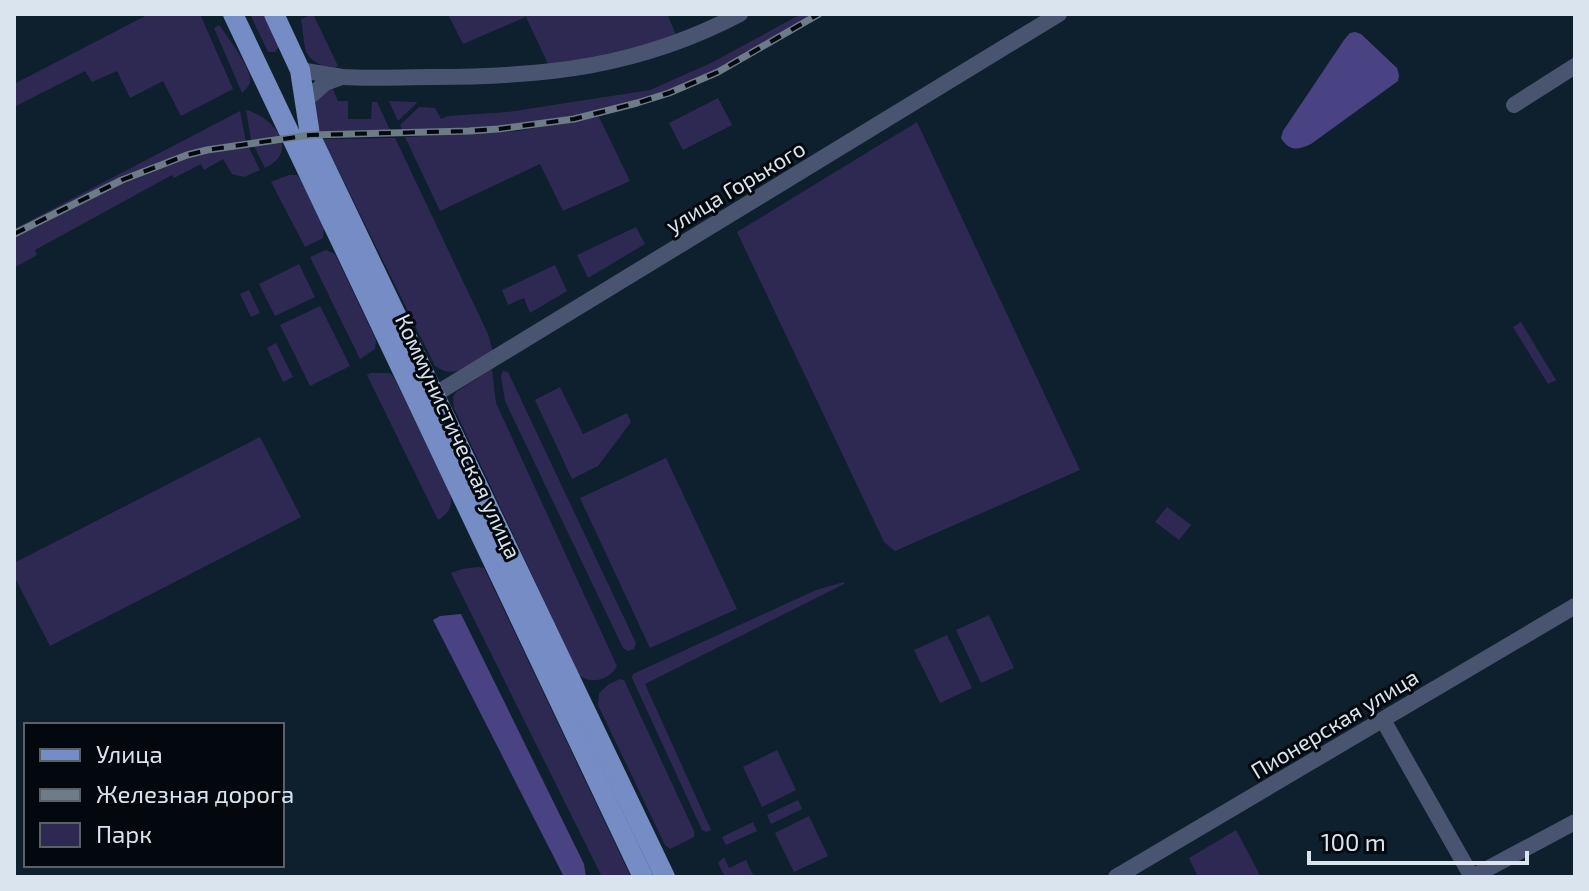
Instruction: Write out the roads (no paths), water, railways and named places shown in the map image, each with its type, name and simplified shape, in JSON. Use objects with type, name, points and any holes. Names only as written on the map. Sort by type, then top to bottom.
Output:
[{"type":"main road","name":"Коммунистическая улица","points":[[233,14],[643,877]]},
{"type":"main road","name":"Коммунистическая улица","points":[[274,14],[300,70],[310,135],[665,877]]},
{"type":"main road","points":[[256,63],[300,70]]},
{"type":"street","points":[[300,70],[342,77],[490,77],[572,69],[646,53],[707,31],[740,14]]},
{"type":"street","name":"улица Горького","points":[[434,395],[1059,14]]},
{"type":"street","points":[[1514,105],[1575,66]]},
{"type":"street","points":[[305,101],[325,83],[342,77]]},
{"type":"street","name":"Пионерская улица","points":[[1116,877],[1575,606]]},
{"type":"street","points":[[1383,720],[1472,877],[1575,822]]},
{"type":"railway","points":[[14,234],[122,180],[207,150],[310,135],[498,129],[574,119],[637,103],[718,72],[819,14]]}]
